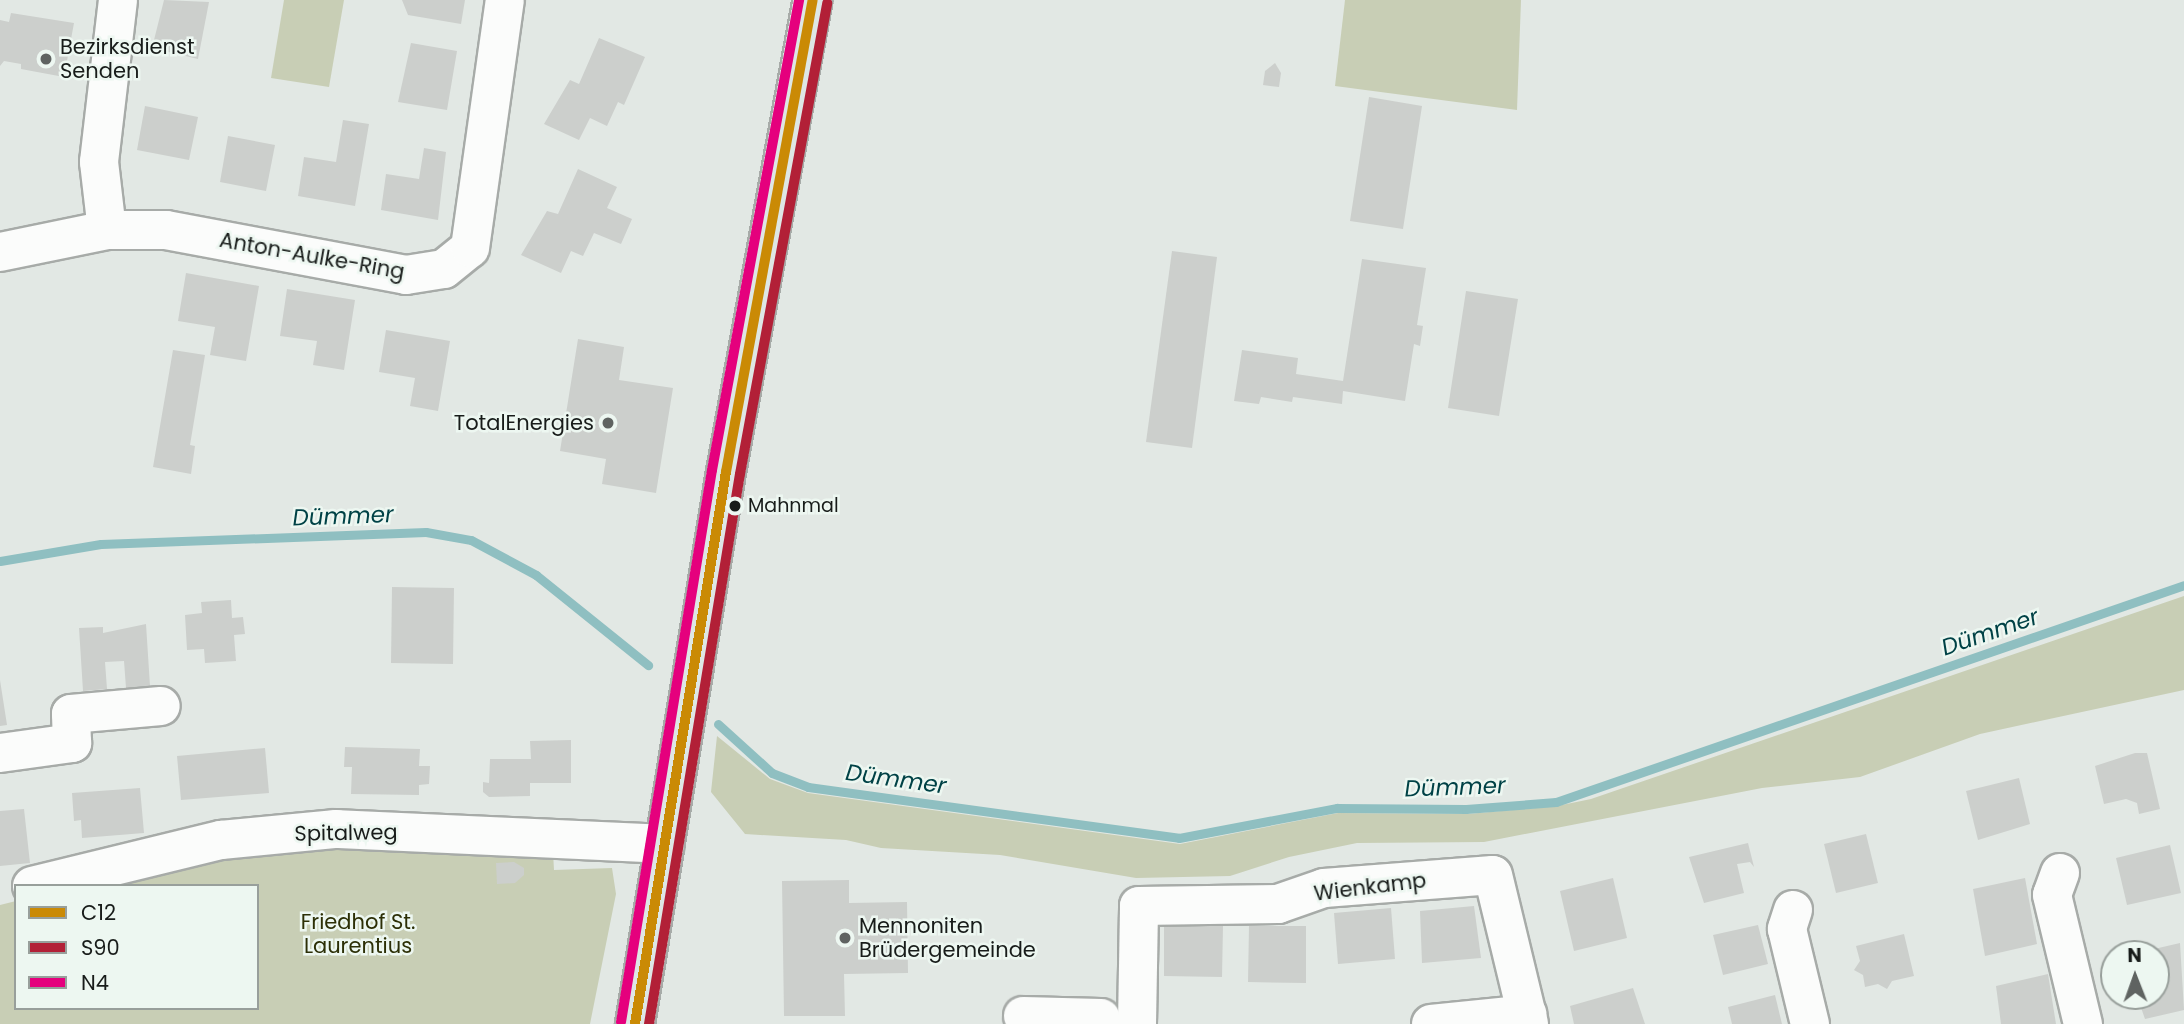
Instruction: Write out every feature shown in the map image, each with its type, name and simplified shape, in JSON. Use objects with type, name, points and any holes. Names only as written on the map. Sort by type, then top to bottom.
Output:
[{"type":"main road","points":[[635,1024],[726,472],[813,0]]},
{"type":"street","points":[[107,230],[99,162],[118,0]]},
{"type":"street","name":"Anton-Aulke-Ring","points":[[0,253],[107,230],[166,230],[406,275],[444,269],[470,248],[505,0]]},
{"type":"street","points":[[0,752],[72,743],[71,714],[161,706]]},
{"type":"street","name":"Spitalweg","points":[[40,884],[221,840],[335,829],[665,844]]},
{"type":"street","points":[[2060,873],[2052,895],[2083,1024]]},
{"type":"street","name":"Wienkamp","points":[[1023,1016],[1114,1022],[1139,906],[1278,904],[1324,888],[1493,875],[1528,1019],[1431,1024]]},
{"type":"street","points":[[1793,910],[1787,929],[1810,1024]]},
{"type":"green space","points":[[284,0],[344,0],[329,87],[271,78]]},
{"type":"green space","points":[[1345,0],[1521,0],[1517,110],[1335,86]]},
{"type":"green space","points":[[2184,596],[2184,690],[1980,734],[1860,777],[1762,788],[1484,842],[1357,843],[1289,857],[1230,876],[1136,878],[1000,855],[881,848],[846,840],[745,834],[711,792],[717,736],[770,779],[808,793],[1180,844],[1338,813],[1468,814],[1557,806],[1591,799]]},
{"type":"green space","name":"Friedhof St. Laurentius","points":[[348,842],[553,852],[554,870],[612,868],[616,894],[590,1024],[0,1024],[0,905],[14,902],[14,1010],[259,1010],[259,884],[90,884],[210,856]]},
{"type":"building","points":[[164,0],[209,2],[198,59],[152,48]]},
{"type":"building","points":[[402,0],[465,0],[461,24],[408,15]]},
{"type":"building","points":[[11,13],[74,23],[64,77],[21,69],[21,64],[4,61],[0,66],[0,20],[9,22]]},
{"type":"building","points":[[599,38],[645,57],[624,105],[618,102],[607,126],[590,118],[579,140],[544,124],[570,80],[579,84]]},
{"type":"building","points":[[411,43],[457,51],[447,110],[398,102]]},
{"type":"building","points":[[1275,63],[1281,73],[1279,87],[1263,85],[1265,71]]},
{"type":"building","points":[[1369,97],[1422,106],[1403,229],[1350,221]]},
{"type":"building","points":[[145,106],[198,117],[189,160],[137,150]]},
{"type":"building","points":[[343,120],[369,124],[355,206],[298,196],[304,157],[336,162]]},
{"type":"building","points":[[228,136],[275,145],[266,191],[220,182]]},
{"type":"building","points":[[424,148],[446,152],[438,220],[381,210],[386,174],[419,179]]},
{"type":"building","points":[[578,169],[617,187],[607,208],[632,219],[621,244],[594,233],[583,256],[571,251],[561,273],[521,255],[547,211],[558,214]]},
{"type":"building","points":[[1172,251],[1217,257],[1192,448],[1146,442]]},
{"type":"building","points":[[1362,259],[1426,268],[1417,325],[1423,326],[1420,346],[1414,344],[1405,401],[1343,391],[1342,404],[1293,397],[1292,402],[1261,397],[1259,404],[1234,401],[1242,350],[1298,358],[1296,374],[1343,381]]},
{"type":"building","points":[[186,273],[259,286],[246,361],[210,355],[215,327],[178,321]]},
{"type":"building","points":[[287,289],[355,300],[344,370],[313,365],[317,341],[280,336]]},
{"type":"building","points":[[1466,291],[1518,299],[1499,416],[1448,408]]},
{"type":"building","points":[[386,330],[450,341],[438,411],[410,406],[415,378],[379,372]]},
{"type":"building","points":[[578,339],[624,347],[619,380],[673,388],[656,493],[602,484],[606,459],[560,451]]},
{"type":"building","points":[[173,350],[205,355],[190,445],[195,446],[191,474],[153,467]]},
{"type":"building","points":[[392,587],[454,588],[453,664],[391,663]]},
{"type":"building","points":[[231,600],[232,618],[243,617],[245,634],[234,635],[236,661],[205,663],[204,649],[187,650],[185,615],[202,613],[201,602]]},
{"type":"building","points":[[146,624],[150,686],[126,688],[124,661],[105,662],[107,689],[83,691],[79,628],[103,627],[103,633]]},
{"type":"building","points":[[0,680],[7,725],[0,726]]},
{"type":"building","points":[[571,740],[571,783],[530,783],[530,796],[489,797],[483,792],[483,782],[489,783],[490,759],[531,759],[530,741]]},
{"type":"building","points":[[345,747],[420,749],[419,766],[430,766],[429,784],[419,785],[419,795],[351,794],[352,767],[344,767]]},
{"type":"building","points":[[265,748],[269,793],[181,800],[177,756]]},
{"type":"building","points":[[2135,753],[2147,753],[2160,809],[2139,814],[2137,803],[2126,799],[2104,804],[2095,766]]},
{"type":"building","points":[[2019,778],[2030,824],[1978,840],[1966,791]]},
{"type":"building","points":[[140,788],[144,833],[82,838],[81,820],[74,821],[72,793]]},
{"type":"building","points":[[24,809],[30,863],[0,866],[0,811]]},
{"type":"building","points":[[1866,834],[1878,883],[1836,893],[1824,844]]},
{"type":"building","points":[[1748,843],[1754,867],[1750,862],[1737,864],[1744,893],[1704,903],[1689,857]]},
{"type":"building","points":[[2170,845],[2181,893],[2127,905],[2116,858]]},
{"type":"building","points":[[514,862],[524,868],[524,875],[515,883],[497,884],[496,863]]},
{"type":"building","points":[[1613,878],[1627,938],[1574,951],[1560,891]]},
{"type":"building","points":[[2025,878],[2037,944],[1985,956],[1973,889]]},
{"type":"building","name":"Mennoniten Brüdergemeinde","points":[[849,880],[849,903],[907,902],[908,973],[844,974],[845,1016],[784,1016],[782,881]]},
{"type":"building","points":[[1474,906],[1481,958],[1422,963],[1420,911]]},
{"type":"building","points":[[1391,908],[1395,959],[1338,964],[1334,913]]},
{"type":"building","points":[[1164,925],[1223,926],[1222,977],[1164,976]]},
{"type":"building","points":[[1758,925],[1768,964],[1723,975],[1713,935]]},
{"type":"building","points":[[1249,926],[1306,926],[1306,983],[1248,982]]},
{"type":"building","points":[[1904,934],[1914,976],[1892,981],[1887,989],[1878,984],[1865,987],[1863,975],[1854,970],[1860,961],[1856,946]]},
{"type":"building","points":[[2180,943],[2184,1010],[2145,1019],[2142,1010],[2170,1010],[2170,945]]},
{"type":"building","points":[[2048,974],[2056,1024],[2001,1024],[1996,986]]},
{"type":"building","points":[[1633,988],[1645,1024],[1574,1024],[1570,1006]]},
{"type":"building","points":[[1775,995],[1782,1024],[1732,1024],[1728,1007]]},
{"type":"waterway","name":"Dümmer","points":[[0,561],[101,544],[426,532],[471,540],[536,575],[648,665]]},
{"type":"waterway","name":"Dümmer","points":[[718,724],[772,773],[808,787],[1179,838],[1337,808],[1466,809],[1556,802],[2184,585]]},
{"type":"transit line","name":"N4","points":[[621,1022],[712,470],[799,0]]},
{"type":"transit line","name":"C12","points":[[635,1024],[726,472],[813,0]]},
{"type":"transit line","name":"S90","points":[[649,1024],[740,474],[827,3]]},
{"type":"place","name":"Bezirksdienst Senden","points":[[46,59]]},
{"type":"place","name":"TotalEnergies","points":[[608,423]]},
{"type":"place","name":"Mahnmal","points":[[735,506]]},
{"type":"place","name":"Mennoniten Brüdergemeinde","points":[[845,938]]}]
